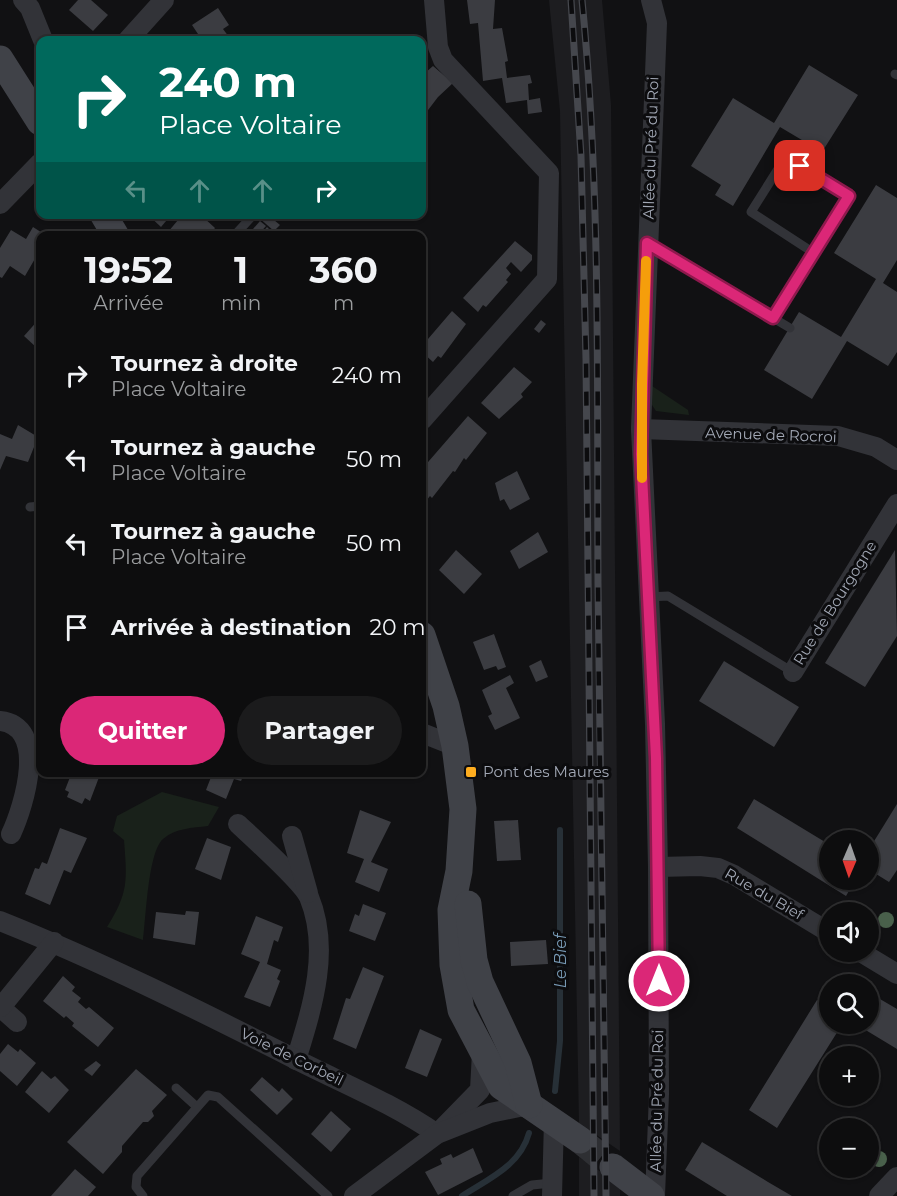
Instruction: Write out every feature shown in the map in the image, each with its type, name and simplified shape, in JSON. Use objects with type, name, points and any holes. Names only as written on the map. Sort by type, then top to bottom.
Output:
[{"type":"street","points":[[23,0],[30,8],[41,36]]},
{"type":"street","points":[[132,36],[164,0]]},
{"type":"street","points":[[426,416],[548,279],[549,173],[443,60],[438,47],[434,0]]},
{"type":"street","name":"Allée du Pré du Roi","points":[[651,0],[657,22],[641,429],[658,867],[659,1094],[653,1196]]},
{"type":"street","points":[[0,59],[36,116]]},
{"type":"street","points":[[0,204],[36,167]]},
{"type":"street","name":"Avenue de Rocroi","points":[[641,429],[838,436],[876,447],[897,460]]},
{"type":"street","name":"Rue de Bourgogne","points":[[793,672],[897,504]]},
{"type":"street","points":[[426,654],[447,706],[455,746],[462,809],[459,871],[452,910],[453,965],[461,1010],[482,1052],[490,1088]]},
{"type":"street","points":[[0,721],[12,722],[27,747],[27,792],[10,834]]},
{"type":"street","points":[[426,735],[455,746]]},
{"type":"street","points":[[238,824],[308,895]]},
{"type":"street","points":[[292,836],[316,926],[318,961],[314,999],[296,1060]]},
{"type":"street","name":"Rue du Bief","points":[[658,867],[700,866],[726,872],[819,927]]},
{"type":"street","points":[[459,871],[469,908],[474,960],[480,982],[518,1063],[529,1105]]},
{"type":"street","name":"Voie de Corbeil","points":[[0,921],[123,973],[296,1060],[397,1107],[437,1134]]},
{"type":"street","points":[[17,1022],[1,1007],[54,942]]},
{"type":"street","points":[[877,962],[897,974]]},
{"type":"street","points":[[490,1088],[529,1105],[580,1140]]},
{"type":"street","points":[[354,1196],[437,1134],[490,1088]]},
{"type":"street","points":[[437,1134],[490,1113],[529,1105]]},
{"type":"street","points":[[552,1190],[554,1120]]},
{"type":"street","points":[[613,1167],[653,1196]]},
{"type":"street","points":[[879,1196],[897,1177]]},
{"type":"lane","points":[[773,318],[814,253],[849,196],[785,158],[751,212],[814,253]]},
{"type":"lane","points":[[239,231],[249,219]]},
{"type":"lane","points":[[647,243],[790,328]]},
{"type":"lane","points":[[30,507],[36,506]]},
{"type":"lane","points":[[648,597],[668,596],[793,672]]},
{"type":"lane","points":[[176,1088],[198,1107]]},
{"type":"lane","points":[[143,1196],[136,1187],[137,1176],[208,1095],[218,1097],[328,1196]]},
{"type":"lane","points":[[513,1196],[532,1185],[552,1190]]},
{"type":"shaded area","points":[[549,0],[602,0],[611,105],[620,1151],[579,1123],[560,111]]},
{"type":"shaded area","points":[[652,386],[688,410],[689,415],[656,411],[652,405]]},
{"type":"shaded area","points":[[162,792],[219,807],[208,826],[173,833],[163,839],[158,846],[151,871],[143,940],[107,927],[123,895],[126,876],[124,840],[113,831],[117,816]]},
{"type":"shaded area","points":[[579,1157],[620,1185],[620,1196],[579,1196]]},
{"type":"building","points":[[78,0],[91,0],[108,15],[93,31],[69,10]]},
{"type":"building","points":[[467,0],[495,0],[493,29],[502,28],[508,61],[505,62],[507,78],[530,75],[532,83],[528,84],[529,100],[540,98],[542,112],[528,114],[527,100],[506,103],[502,78],[483,81],[478,23],[470,24]]},
{"type":"building","points":[[218,8],[229,25],[223,29],[228,36],[199,36],[192,25]]},
{"type":"building","points":[[809,65],[858,95],[822,152],[780,127],[733,206],[715,195],[721,185],[691,166],[733,98],[774,123]]},
{"type":"building","points":[[433,66],[453,83],[426,113],[426,72]]},
{"type":"building","points":[[876,185],[897,198],[897,260],[883,283],[897,292],[897,352],[888,366],[847,341],[812,399],[764,370],[799,312],[841,337],[876,279],[834,253]]},
{"type":"building","points":[[152,219],[168,219],[161,227]]},
{"type":"building","points":[[179,219],[205,219],[215,228],[213,231],[169,231]]},
{"type":"building","points":[[260,219],[273,219],[280,225],[274,231]]},
{"type":"building","points":[[260,221],[266,226],[262,231],[251,231]]},
{"type":"building","points":[[33,227],[39,231],[36,231],[36,257],[25,276],[10,266],[2,278],[0,277],[0,248],[11,230],[26,239]]},
{"type":"building","points":[[515,241],[532,255],[532,260],[521,272],[511,262],[506,268],[511,274],[506,280],[508,282],[486,307],[483,305],[478,312],[463,298]]},
{"type":"building","points":[[452,311],[466,324],[441,358],[438,356],[433,362],[426,356],[426,341]]},
{"type":"building","points":[[541,320],[546,324],[539,333],[534,329]]},
{"type":"building","points":[[36,322],[36,347],[24,336]]},
{"type":"building","points":[[514,367],[532,382],[521,394],[523,397],[499,419],[481,403]]},
{"type":"building","points":[[468,416],[487,433],[432,498],[430,496],[426,501],[426,464]]},
{"type":"building","points":[[18,425],[36,436],[36,442],[28,462],[6,456],[0,470],[0,434],[12,439]]},
{"type":"building","points":[[517,471],[530,499],[510,510],[504,499],[500,501],[495,483]]},
{"type":"building","points":[[538,532],[548,552],[519,569],[510,551]]},
{"type":"building","points":[[456,550],[482,574],[464,594],[439,570]]},
{"type":"building","points":[[895,550],[897,636],[865,687],[825,663]]},
{"type":"building","points":[[494,634],[506,667],[498,670],[496,666],[484,670],[473,642]]},
{"type":"building","points":[[541,660],[548,677],[536,682],[529,666]]},
{"type":"building","points":[[724,661],[799,707],[774,747],[699,701]]},
{"type":"building","points":[[510,675],[514,683],[506,688],[520,718],[495,730],[488,716],[492,714],[482,690]]},
{"type":"building","points":[[70,777],[99,777],[90,801],[85,798],[82,804],[67,797],[69,792],[65,790]]},
{"type":"building","points":[[211,777],[243,777],[241,781],[234,779],[226,799],[206,790]]},
{"type":"building","points":[[754,799],[819,838],[819,879],[737,828]]},
{"type":"building","points":[[897,804],[897,870],[889,882],[879,876],[879,833]]},
{"type":"building","points":[[360,810],[391,822],[371,862],[388,869],[379,892],[355,882],[364,859],[347,853]]},
{"type":"building","points":[[518,820],[521,860],[497,861],[494,821]]},
{"type":"building","points":[[60,828],[87,838],[71,873],[64,870],[50,905],[25,894],[35,868],[39,869],[42,862],[47,864]]},
{"type":"building","points":[[207,838],[231,847],[221,880],[195,869]]},
{"type":"building","points":[[836,890],[850,890],[846,896]]},
{"type":"building","points":[[363,904],[386,913],[375,941],[349,931],[355,914],[359,916]]},
{"type":"building","points":[[186,911],[199,912],[195,945],[153,938],[156,912],[185,915]]},
{"type":"building","points":[[256,916],[283,927],[278,942],[274,940],[267,964],[281,970],[277,979],[280,981],[270,1007],[244,997],[260,962],[241,954]]},
{"type":"building","points":[[546,940],[548,964],[511,966],[510,942]]},
{"type":"building","points":[[363,967],[384,976],[356,1049],[333,1039],[346,998],[350,999]]},
{"type":"building","points":[[63,976],[75,987],[72,991],[81,998],[78,1002],[86,1009],[89,1007],[114,1028],[98,1047],[72,1026],[74,1023],[66,1016],[64,1018],[43,1001]]},
{"type":"building","points":[[879,998],[897,1009],[897,1049],[872,1034],[879,1034]]},
{"type":"building","points":[[817,1000],[819,1001],[819,1034],[836,1034],[829,1046],[819,1046],[819,1061],[777,1128],[749,1110]]},
{"type":"building","points":[[420,1029],[442,1039],[427,1077],[405,1068]]},
{"type":"building","points":[[8,1044],[18,1052],[20,1049],[36,1063],[17,1086],[0,1071],[0,1054]]},
{"type":"building","points":[[96,1061],[101,1065],[92,1076],[84,1070]]},
{"type":"building","points":[[136,1069],[167,1095],[152,1111],[154,1116],[148,1122],[143,1122],[122,1146],[122,1152],[103,1174],[67,1142]]},
{"type":"building","points":[[42,1071],[51,1079],[55,1076],[69,1090],[49,1113],[25,1092]]},
{"type":"building","points":[[262,1077],[279,1092],[282,1088],[293,1099],[277,1115],[250,1090]]},
{"type":"building","points":[[331,1111],[351,1129],[331,1152],[311,1134]]},
{"type":"building","points":[[702,1142],[792,1196],[727,1196],[685,1170]]},
{"type":"building","points":[[473,1148],[483,1172],[438,1195],[425,1172],[442,1164],[440,1159],[451,1154],[453,1158]]},
{"type":"building","points":[[75,1169],[96,1187],[88,1196],[51,1196]]},
{"type":"waterway","name":"Le Bief","points":[[555,1091],[560,1041],[560,830]]},
{"type":"waterway","name":"Le Bief","points":[[462,1196],[511,1163],[525,1144],[529,1133]]},
{"type":"tunnel","points":[[580,1140],[613,1167]]},
{"type":"railway","points":[[571,0],[581,156],[586,359],[594,1196]]},
{"type":"railway","points":[[582,0],[592,145],[597,291],[606,1196]]},
{"type":"slow traffic","points":[[642,478],[646,261]]},
{"type":"place","name":"Pont des Maures","points":[[471,772]]},
{"type":"route","points":[[659,981],[655,724],[641,454],[647,243],[773,318],[849,196],[800,166]]}]
